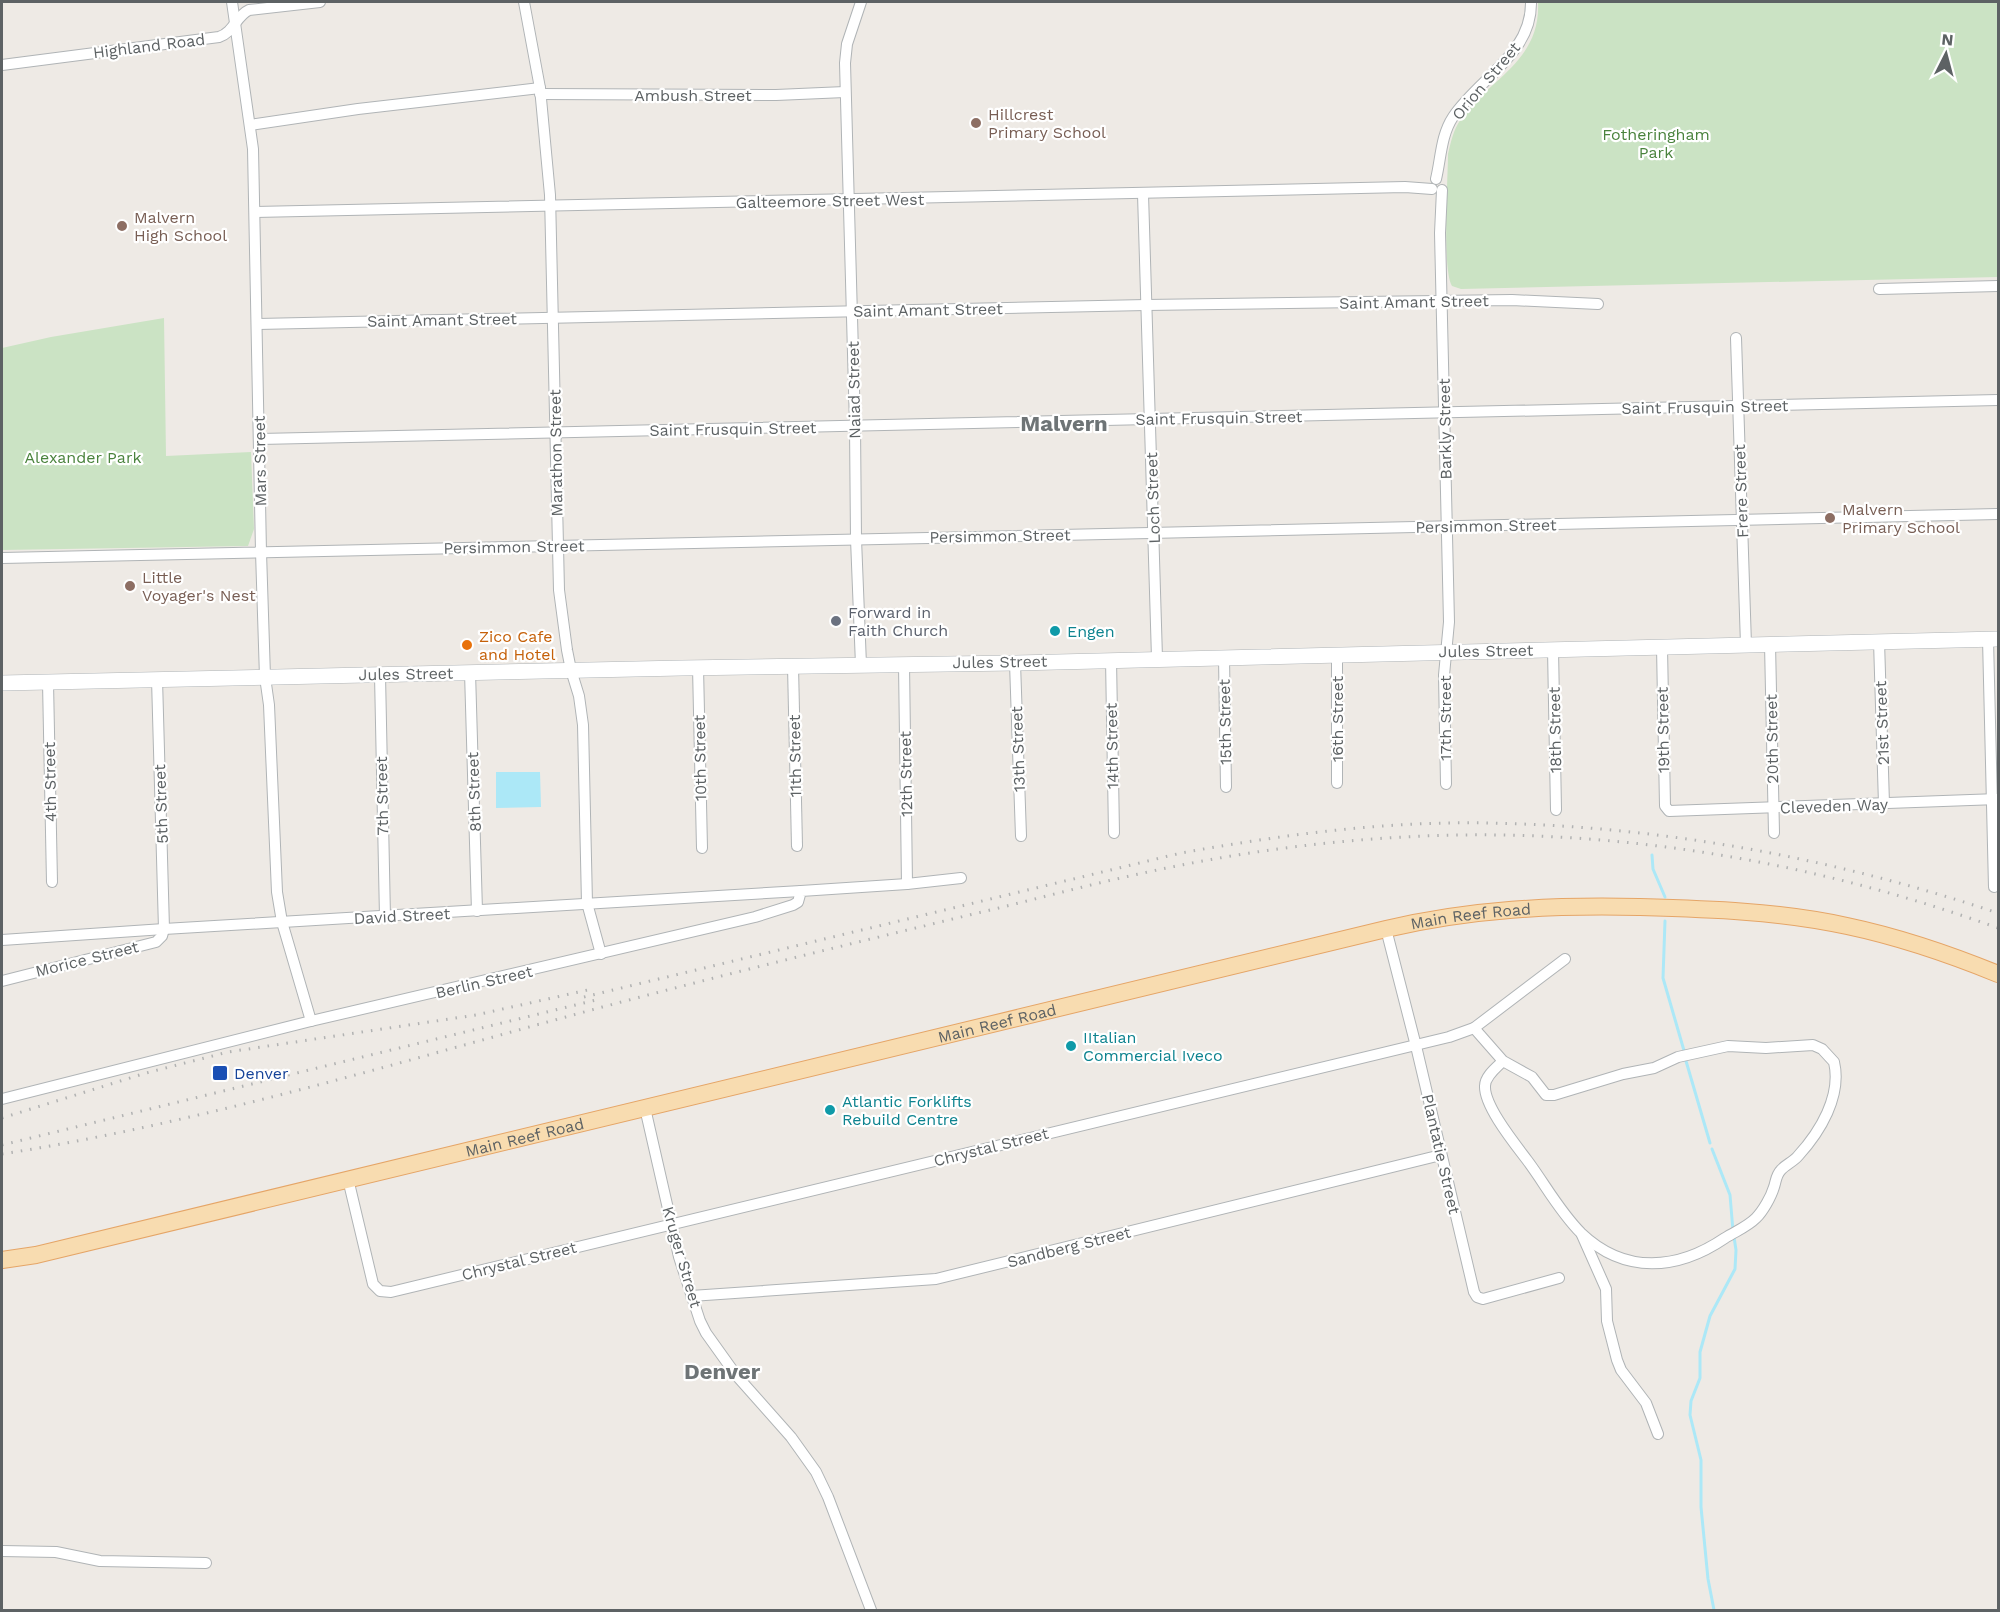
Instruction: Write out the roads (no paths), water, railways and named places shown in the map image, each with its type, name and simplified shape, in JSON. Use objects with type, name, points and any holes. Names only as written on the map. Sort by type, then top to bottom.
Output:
[{"type":"main road","name":"Jules Street","points":[[2,683],[698,667],[1015,663],[1993,639]]},
{"type":"main road","name":"Main Reef Road","points":[[2,1260],[36,1255],[1386,929],[1470,913],[1540,907],[1609,906],[1728,911],[1806,919],[1845,925],[1915,943],[1998,974]]},
{"type":"street","name":"Mars Street","points":[[232,2],[253,149],[261,552],[277,892],[282,922],[311,1022]]},
{"type":"street","name":"Highland Road","points":[[2,64],[209,39],[224,35],[243,13],[249,10],[320,2]]},
{"type":"street","name":"Marathon Street","points":[[524,2],[545,126],[550,207],[560,603],[583,725],[587,903]]},
{"type":"street","name":"Naiad Street","points":[[861,2],[847,44],[845,92],[861,665]]},
{"type":"street","name":"Orion Street","points":[[1437,185],[1444,137],[1453,118],[1475,91],[1516,49],[1528,23],[1531,2]]},
{"type":"street","name":"Ambush Street","points":[[250,124],[358,109],[540,91],[753,95],[845,92]]},
{"type":"street","name":"Galteemore Street West","points":[[255,212],[1143,194],[1405,188],[1437,185]]},
{"type":"street","name":"Barkly Street","points":[[1437,185],[1440,207],[1448,652]]},
{"type":"street","name":"Loch Street","points":[[1143,194],[1157,658]]},
{"type":"street","points":[[1879,289],[1998,286]]},
{"type":"street","name":"Saint Amant Street","points":[[258,324],[1146,305],[1512,300],[1598,304]]},
{"type":"street","name":"Frere Street","points":[[1736,338],[1746,645]]},
{"type":"street","name":"Saint Frusquin Street","points":[[260,439],[1998,400]]},
{"type":"street","name":"Persimmon Street","points":[[2,558],[1998,514]]},
{"type":"street","points":[[1993,639],[1994,887]]},
{"type":"street","name":"21st Street","points":[[1879,641],[1884,804]]},
{"type":"street","name":"20th Street","points":[[1770,644],[1774,833]]},
{"type":"street","name":"19th Street","points":[[1662,647],[1665,806],[1669,811]]},
{"type":"street","name":"18th Street","points":[[1553,649],[1556,810]]},
{"type":"street","name":"17th Street","points":[[1446,784],[1444,675],[1448,652]]},
{"type":"street","name":"16th Street","points":[[1337,654],[1337,783]]},
{"type":"street","name":"15th Street","points":[[1224,657],[1226,787]]},
{"type":"street","name":"14th Street","points":[[1111,659],[1114,833]]},
{"type":"street","name":"13th Street","points":[[1015,663],[1021,836]]},
{"type":"street","name":"12th Street","points":[[904,664],[907,884]]},
{"type":"street","name":"11th Street","points":[[794,666],[798,846]]},
{"type":"street","name":"10th Street","points":[[698,667],[702,848]]},
{"type":"street","name":"8th Street","points":[[470,672],[477,911]]},
{"type":"street","name":"7th Street","points":[[380,675],[385,917]]},
{"type":"street","name":"5th Street","points":[[157,680],[164,928]]},
{"type":"street","name":"4th Street","points":[[48,682],[52,882]]},
{"type":"street","name":"Cleveden Way","points":[[1669,811],[1995,799]]},
{"type":"street","points":[[801,891],[961,878]]},
{"type":"street","name":"David Street","points":[[2,940],[164,928],[385,917],[801,891]]},
{"type":"street","name":"Berlin Street","points":[[2,1099],[311,1022],[761,915],[794,905],[798,902],[801,891]]},
{"type":"street","points":[[587,903],[601,954]]},
{"type":"street","name":"Morice Street","points":[[2,981],[156,942],[162,936],[164,928]]},
{"type":"street","name":"Plantatie Street","points":[[1386,929],[1474,1292],[1477,1297],[1483,1299],[1558,1278]]},
{"type":"street","points":[[114,933],[119,951]]},
{"type":"street","name":"Chrystal Street","points":[[348,1179],[373,1284],[380,1291],[396,1291],[1416,1046],[1474,1028],[1565,959]]},
{"type":"street","points":[[1474,1028],[1503,1061],[1527,1073],[1538,1083],[1544,1093],[1550,1095],[1623,1074],[1654,1068],[1678,1057],[1728,1046],[1766,1048],[1813,1045],[1822,1049],[1834,1062],[1836,1077],[1829,1113],[1800,1154],[1779,1173],[1772,1192],[1761,1211],[1748,1225],[1715,1246],[1674,1262],[1654,1263],[1627,1261],[1596,1245],[1564,1215],[1542,1180],[1507,1134],[1490,1103],[1485,1081],[1503,1061]]},
{"type":"street","name":"Kruger Street","points":[[645,1108],[671,1224],[691,1296],[706,1333],[736,1375],[791,1437],[816,1472],[872,1611]]},
{"type":"street","name":"Sandberg Street","points":[[691,1296],[936,1279],[1441,1155]]},
{"type":"street","points":[[1582,1234],[1606,1289],[1607,1321],[1617,1360],[1621,1370],[1646,1404],[1658,1434]]},
{"type":"street","points":[[2,1551],[56,1552],[92,1560],[206,1563]]},
{"type":"water","points":[[496,772],[540,772],[541,807],[496,808]]},
{"type":"waterway","points":[[1652,855],[1653,869],[1665,897]]},
{"type":"waterway","points":[[1665,921],[1663,978],[1685,1054]]},
{"type":"waterway","points":[[1686,1061],[1710,1143]]},
{"type":"waterway","points":[[1712,1149],[1730,1195],[1733,1231]]},
{"type":"waterway","points":[[1714,1610],[1708,1579],[1701,1507],[1701,1460],[1690,1415],[1691,1401],[1700,1378],[1700,1352],[1710,1316],[1735,1269],[1734,1237]]},
{"type":"railway","points":[[584,997],[1181,853],[1333,830],[1410,824],[1552,825],[1682,838],[1810,861],[1936,893],[1998,913]]},
{"type":"railway","points":[[2,1154],[141,1128],[278,1095],[707,980],[1096,884],[1209,860],[1316,844],[1424,836],[1497,835],[1643,844],[1715,854],[1859,885],[1998,928]]},
{"type":"railway","points":[[2,1118],[146,1073],[228,1052],[476,1015],[592,989]]},
{"type":"railway","points":[[2,1145],[596,1000]]},
{"type":"place","name":"Hillcrest Primary School","points":[[976,123]]},
{"type":"place","name":"Malvern High School","points":[[122,226]]},
{"type":"place","name":"Malvern Primary School","points":[[1830,518]]},
{"type":"place","name":"Little Voyager's Nest","points":[[130,586]]},
{"type":"place","name":"Forward in Faith Church","points":[[836,621]]},
{"type":"place","name":"Engen","points":[[1055,631]]},
{"type":"place","name":"Zico Cafe and Hotel","points":[[467,645]]},
{"type":"place","name":"IItalian Commercial Iveco","points":[[1071,1046]]},
{"type":"place","name":"Denver","points":[[220,1073]]},
{"type":"place","name":"Atlantic Forklifts Rebuild Centre","points":[[830,1110]]},
{"type":"district","name":"Malvern","points":[[1064,423]]},
{"type":"district","name":"Denver","points":[[722,1371]]},
{"type":"park label","name":"Fotheringham Park","points":[[1656,143]]},
{"type":"park label","name":"Alexander Park","points":[[83,457]]}]
